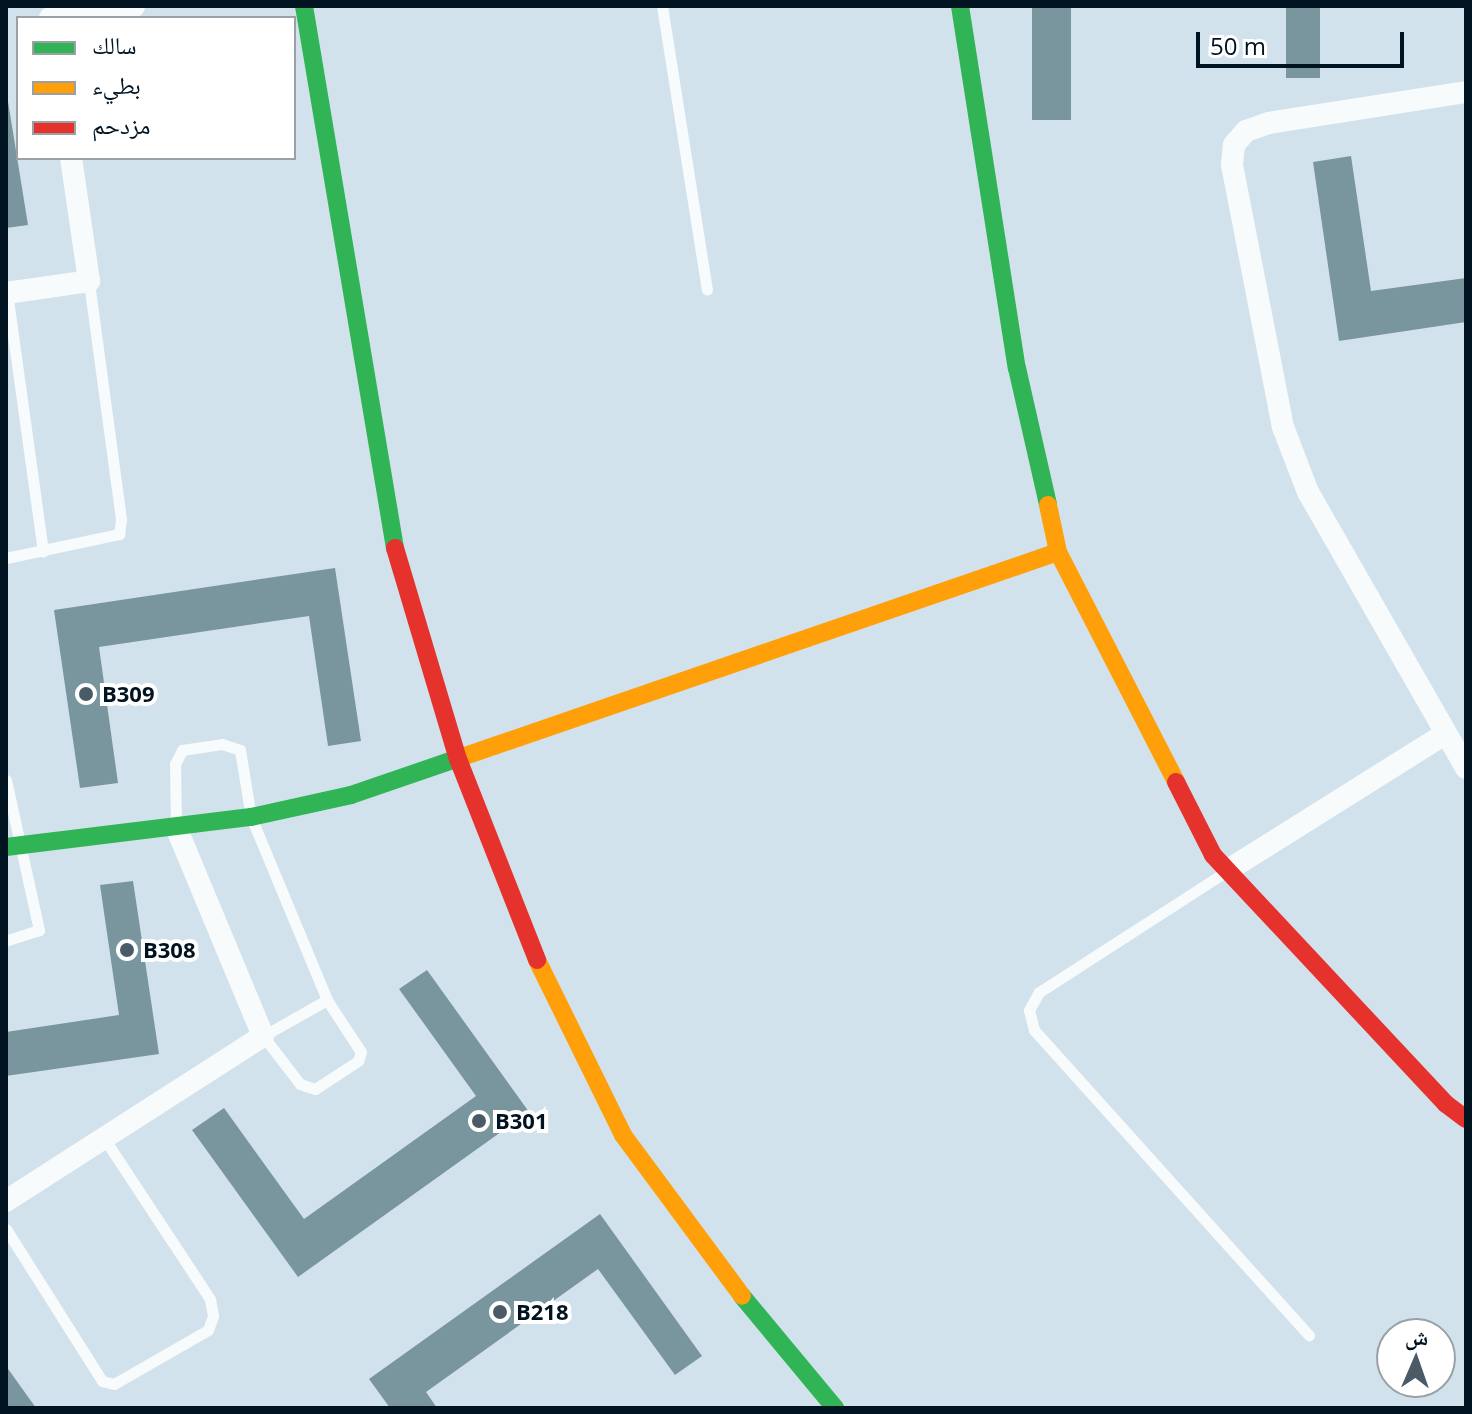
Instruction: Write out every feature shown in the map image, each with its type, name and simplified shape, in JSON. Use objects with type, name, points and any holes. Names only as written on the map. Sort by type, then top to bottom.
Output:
[{"type":"street","points":[[63,16],[134,6]]},
{"type":"street","points":[[304,6],[392,540],[458,759],[538,964],[623,1135],[774,1339],[835,1408]]},
{"type":"street","points":[[960,6],[1017,368],[1058,552],[1213,855],[1446,1104],[1466,1119]]},
{"type":"street","points":[[1466,92],[1269,123],[1246,131],[1234,145],[1232,165],[1283,427],[1308,492],[1466,768]]},
{"type":"street","points":[[7,292],[89,281],[71,160]]},
{"type":"street","points":[[13,846],[251,817],[351,795],[1058,552]]},
{"type":"street","points":[[1228,870],[1445,734]]},
{"type":"street","points":[[6,1201],[263,1036],[176,827]]},
{"type":"lane","points":[[662,6],[707,289]]},
{"type":"lane","points":[[6,558],[119,534],[121,519],[89,281]]},
{"type":"lane","points":[[7,292],[43,552]]},
{"type":"lane","points":[[176,827],[175,764],[182,750],[222,744],[240,750],[251,817],[327,1000],[361,1052],[358,1061],[315,1089],[300,1084],[263,1036],[327,1000]]},
{"type":"lane","points":[[6,780],[13,846],[39,930],[6,941]]},
{"type":"lane","points":[[1228,870],[1039,992],[1029,1010],[1034,1030],[1309,1335]]},
{"type":"lane","points":[[6,1229],[102,1381],[114,1384],[208,1330],[213,1316],[210,1299],[103,1137]]},
{"type":"building","points":[[1032,6],[1071,6],[1071,120],[1032,120]]},
{"type":"building","points":[[1286,6],[1320,6],[1320,78],[1286,78]]},
{"type":"building","points":[[6,89],[28,225],[6,228]]},
{"type":"building","points":[[1351,156],[1371,291],[1466,278],[1466,322],[1339,341],[1313,162]]},
{"type":"building","name":"B309","points":[[335,568],[361,741],[328,746],[309,616],[99,647],[118,783],[80,788],[54,610]]},
{"type":"building","name":"B308","points":[[133,881],[159,1054],[6,1076],[6,1032],[119,1015],[100,885]]},
{"type":"building","name":"B301","points":[[427,970],[529,1112],[298,1277],[192,1130],[224,1108],[304,1219],[476,1096],[399,989]]},
{"type":"building","name":"B218","points":[[600,1214],[702,1356],[675,1375],[598,1269],[426,1392],[437,1408],[390,1408],[369,1379]]},
{"type":"building","points":[[6,1366],[36,1408],[6,1408]]},
{"type":"traffic: fast","points":[[304,6],[395,548]]},
{"type":"traffic: fast","points":[[960,6],[1017,368],[1048,505]]},
{"type":"traffic: fast","points":[[6,847],[251,817],[351,795],[462,757]]},
{"type":"traffic: fast","points":[[742,1296],[835,1408]]},
{"type":"traffic: slow","points":[[1048,505],[1058,552],[1176,782]]},
{"type":"traffic: slow","points":[[462,757],[1058,552]]},
{"type":"traffic: slow","points":[[537,960],[623,1135],[742,1296]]},
{"type":"traffic: jam","points":[[395,548],[458,759],[537,960]]},
{"type":"traffic: jam","points":[[1176,782],[1213,855],[1446,1104],[1466,1119]]},
{"type":"place","name":"B309","points":[[86,694]]},
{"type":"place","name":"B308","points":[[127,950]]},
{"type":"place","name":"B301","points":[[479,1121]]},
{"type":"place","name":"B218","points":[[500,1312]]}]
